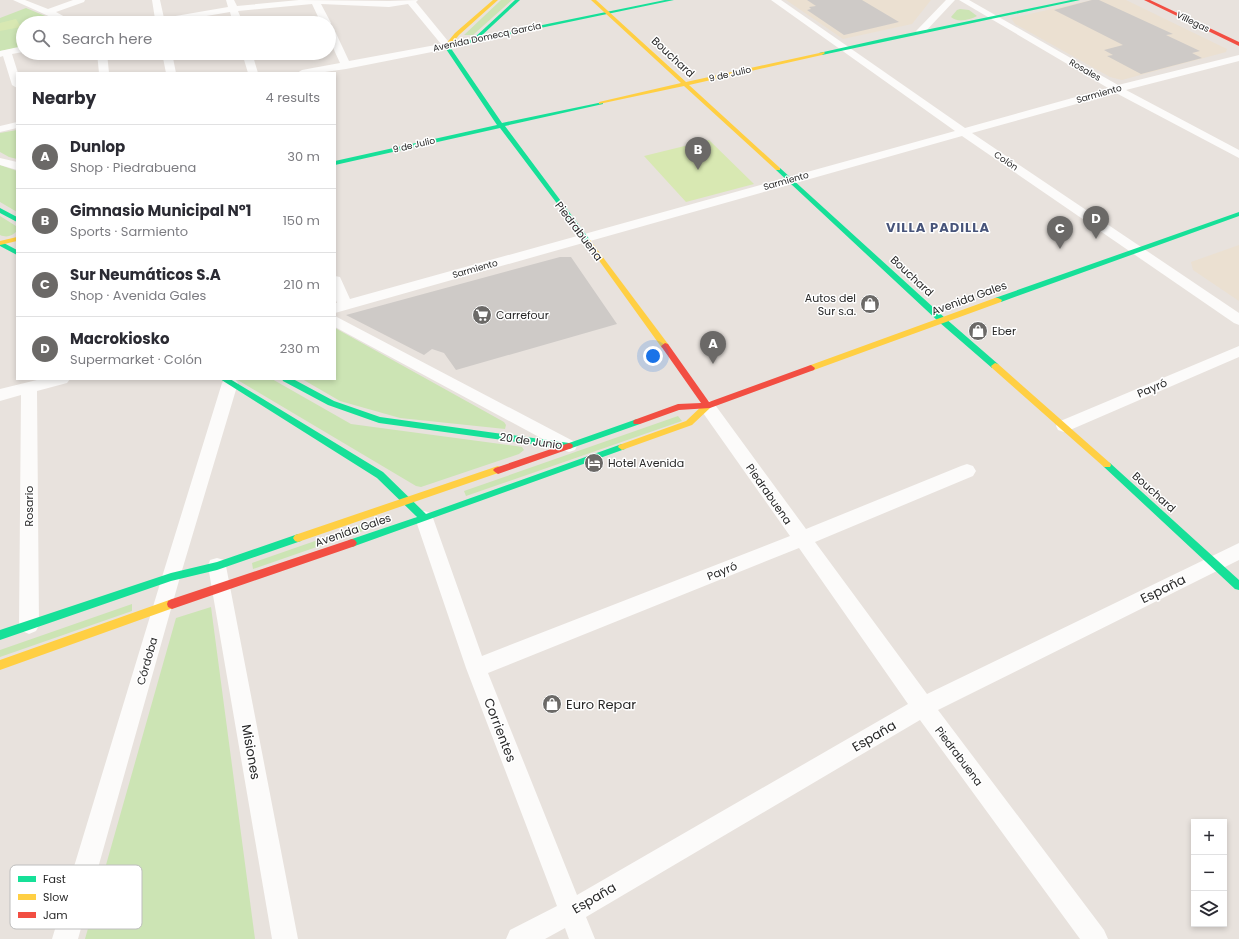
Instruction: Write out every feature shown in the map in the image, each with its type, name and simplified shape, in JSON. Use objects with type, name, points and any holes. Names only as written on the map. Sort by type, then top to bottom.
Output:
[{"type":"main road","points":[[447,46],[458,34],[496,0]]},
{"type":"main road","points":[[475,40],[518,0]]},
{"type":"main road","name":"Bouchard","points":[[593,0],[942,320],[1064,426],[1239,586]]},
{"type":"main road","name":"Avenida Domecq García","points":[[447,46],[672,0]]},
{"type":"main road","name":"9 de Julio","points":[[336,163],[921,31],[994,18],[1078,0]]},
{"type":"main road","name":"Villegas","points":[[1146,0],[1239,44]]},
{"type":"main road","name":"Piedrabuena","points":[[447,46],[499,126],[586,238],[707,406]]},
{"type":"main road","points":[[0,210],[16,219]]},
{"type":"main road","name":"Avenida Gales","points":[[0,635],[171,577],[217,566],[569,446],[678,407],[707,406],[1239,214]]},
{"type":"main road","points":[[0,243],[16,239]]},
{"type":"main road","points":[[0,243],[16,252]]},
{"type":"main road","name":"20 de Junio","points":[[288,380],[333,405],[356,414],[379,420],[569,446]]},
{"type":"main road","points":[[227,381],[380,475],[424,518]]},
{"type":"main road","name":"Avenida Gales","points":[[0,665],[163,607],[424,518],[689,423],[707,406]]},
{"type":"street","points":[[17,0],[56,16]]},
{"type":"street","points":[[48,12],[81,0]]},
{"type":"street","points":[[156,0],[159,16]]},
{"type":"street","points":[[184,16],[232,4],[315,0],[389,4],[412,0],[447,46]]},
{"type":"street","points":[[315,0],[323,16]]},
{"type":"street","name":"Colón","points":[[775,0],[965,133],[1239,320]]},
{"type":"street","points":[[921,31],[950,0]]},
{"type":"street","name":"Rosales","points":[[963,0],[1117,89],[1239,155]]},
{"type":"street","points":[[232,4],[236,16]]},
{"type":"street","points":[[336,44],[346,66]]},
{"type":"street","name":"Avenida Domecq García","points":[[308,72],[447,46]]},
{"type":"street","points":[[16,50],[4,53],[16,83]]},
{"type":"street","name":"Sarmiento","points":[[340,307],[790,180],[965,133],[1117,89],[1239,58]]},
{"type":"street","points":[[103,60],[104,72]]},
{"type":"street","points":[[168,60],[171,72]]},
{"type":"street","points":[[249,60],[252,72]]},
{"type":"street","points":[[0,129],[16,125]]},
{"type":"street","points":[[0,161],[16,166]]},
{"type":"street","points":[[336,285],[340,307]]},
{"type":"street","name":"20 de Junio","points":[[336,322],[569,446]]},
{"type":"street","name":"Payró","points":[[1064,426],[1239,351]]},
{"type":"street","points":[[0,395],[58,380]]},
{"type":"street","name":"Córdoba","points":[[87,865],[163,607],[227,381]]},
{"type":"street","name":"Rosario","points":[[28,625],[29,387]]},
{"type":"street","name":"Piedrabuena","points":[[707,406],[923,707],[1095,939]]},
{"type":"street","name":"Payró","points":[[476,668],[802,539],[967,471]]},
{"type":"street","name":"Corrientes","points":[[424,518],[476,668],[582,939]]},
{"type":"street","name":"España","points":[[519,939],[571,912],[923,707],[1239,551]]},
{"type":"street","name":"Misiones","points":[[217,566],[285,939]]},
{"type":"street","name":"Córdoba","points":[[65,939],[68,929]]},
{"type":"shaded area","points":[[786,0],[931,0],[912,24],[843,39]]},
{"type":"shaded area","points":[[1092,0],[1126,0],[1227,49],[1226,52],[1122,80],[1110,77],[1015,24],[1011,18]]},
{"type":"shaded area","points":[[1239,245],[1239,301],[1193,270],[1191,262]]},
{"type":"green space","points":[[501,0],[512,0],[473,35],[464,35]]},
{"type":"green space","points":[[26,8],[45,16],[16,16],[16,48],[0,51],[0,18]]},
{"type":"green space","points":[[957,10],[969,10],[977,16],[964,20],[957,20],[951,17]]},
{"type":"green space","points":[[16,19],[16,28],[0,31],[0,23]]},
{"type":"green space","points":[[16,130],[16,159],[0,152],[0,133]]},
{"type":"green space","points":[[709,140],[754,184],[686,202],[644,156]]},
{"type":"green space","points":[[0,165],[16,171],[16,211],[0,202]]},
{"type":"green space","points":[[0,216],[16,226],[16,232],[9,236],[0,235]]},
{"type":"green space","points":[[336,329],[504,422],[506,425],[505,429],[400,418],[340,401],[304,380],[336,380]]},
{"type":"green space","points":[[238,380],[274,380],[351,424],[516,446],[522,447],[524,450],[519,454],[421,487],[416,486]]},
{"type":"green space","points":[[678,416],[682,421],[466,496],[464,491]]},
{"type":"green space","points":[[378,519],[380,525],[253,569],[252,563]]},
{"type":"green space","points":[[132,604],[132,611],[0,657],[0,650]]},
{"type":"green space","points":[[211,607],[255,939],[85,939],[88,929],[142,929],[142,865],[106,865],[176,618]]},
{"type":"building","points":[[807,0],[862,0],[899,22],[844,35],[807,10],[811,9],[809,7],[816,6]]},
{"type":"building","points":[[1092,0],[1099,0],[1173,34],[1166,35],[1200,51],[1192,53],[1202,58],[1141,74],[1107,56],[1113,55],[1104,50],[1123,45],[1054,10]]},
{"type":"building","name":"Carrefour","points":[[560,257],[571,257],[617,324],[456,370],[444,353],[432,349],[424,355],[346,315]]},
{"type":"traffic: fast","points":[[475,39],[518,0]]},
{"type":"traffic: fast","points":[[447,46],[672,0]]},
{"type":"traffic: fast","points":[[822,53],[1078,0]]},
{"type":"traffic: fast","points":[[447,46],[496,119],[588,241]]},
{"type":"traffic: fast","points":[[336,163],[601,103]]},
{"type":"traffic: fast","points":[[778,169],[942,320],[995,366]]},
{"type":"traffic: fast","points":[[0,210],[16,219]]},
{"type":"traffic: fast","points":[[998,300],[1239,214]]},
{"type":"traffic: fast","points":[[0,243],[16,252]]},
{"type":"traffic: fast","points":[[226,380],[380,475],[424,518],[622,447]]},
{"type":"traffic: fast","points":[[288,380],[331,403],[379,420],[569,446],[637,422]]},
{"type":"traffic: fast","points":[[1107,465],[1239,586]]},
{"type":"traffic: fast","points":[[352,543],[424,518]]},
{"type":"traffic: fast","points":[[0,635],[171,577],[217,566],[298,538]]},
{"type":"traffic: slow","points":[[447,46],[457,34],[496,0]]},
{"type":"traffic: slow","points":[[593,0],[778,169]]},
{"type":"traffic: slow","points":[[601,103],[822,53]]},
{"type":"traffic: slow","points":[[0,243],[16,239]]},
{"type":"traffic: slow","points":[[588,241],[665,346]]},
{"type":"traffic: slow","points":[[811,368],[998,300]]},
{"type":"traffic: slow","points":[[995,366],[1107,465]]},
{"type":"traffic: slow","points":[[622,447],[689,423],[707,406]]},
{"type":"traffic: slow","points":[[298,538],[498,470]]},
{"type":"traffic: slow","points":[[0,665],[172,604]]},
{"type":"traffic: jam","points":[[1146,0],[1239,44]]},
{"type":"traffic: jam","points":[[665,346],[707,406]]},
{"type":"traffic: jam","points":[[637,422],[678,407],[707,406],[811,368]]},
{"type":"traffic: jam","points":[[498,470],[569,446]]},
{"type":"traffic: jam","points":[[172,604],[352,543]]},
{"type":"place","name":"Gimnasio Municipal N°1","points":[[698,170]]},
{"type":"place","name":"Macrokiosko","points":[[1096,239]]},
{"type":"place","name":"Sur Neumáticos S.A","points":[[1060,249]]},
{"type":"place","name":"Autos del Sur s.a.","points":[[870,304]]},
{"type":"place","name":"Carrefour","points":[[482,315]]},
{"type":"place","name":"Eber","points":[[978,331]]},
{"type":"place","name":"Dunlop","points":[[713,364]]},
{"type":"place","name":"Hotel Avenida","points":[[594,463]]},
{"type":"place","name":"Euro Repar","points":[[552,704]]},
{"type":"district","name":"VILLA PADILLA","points":[[938,227]]}]
